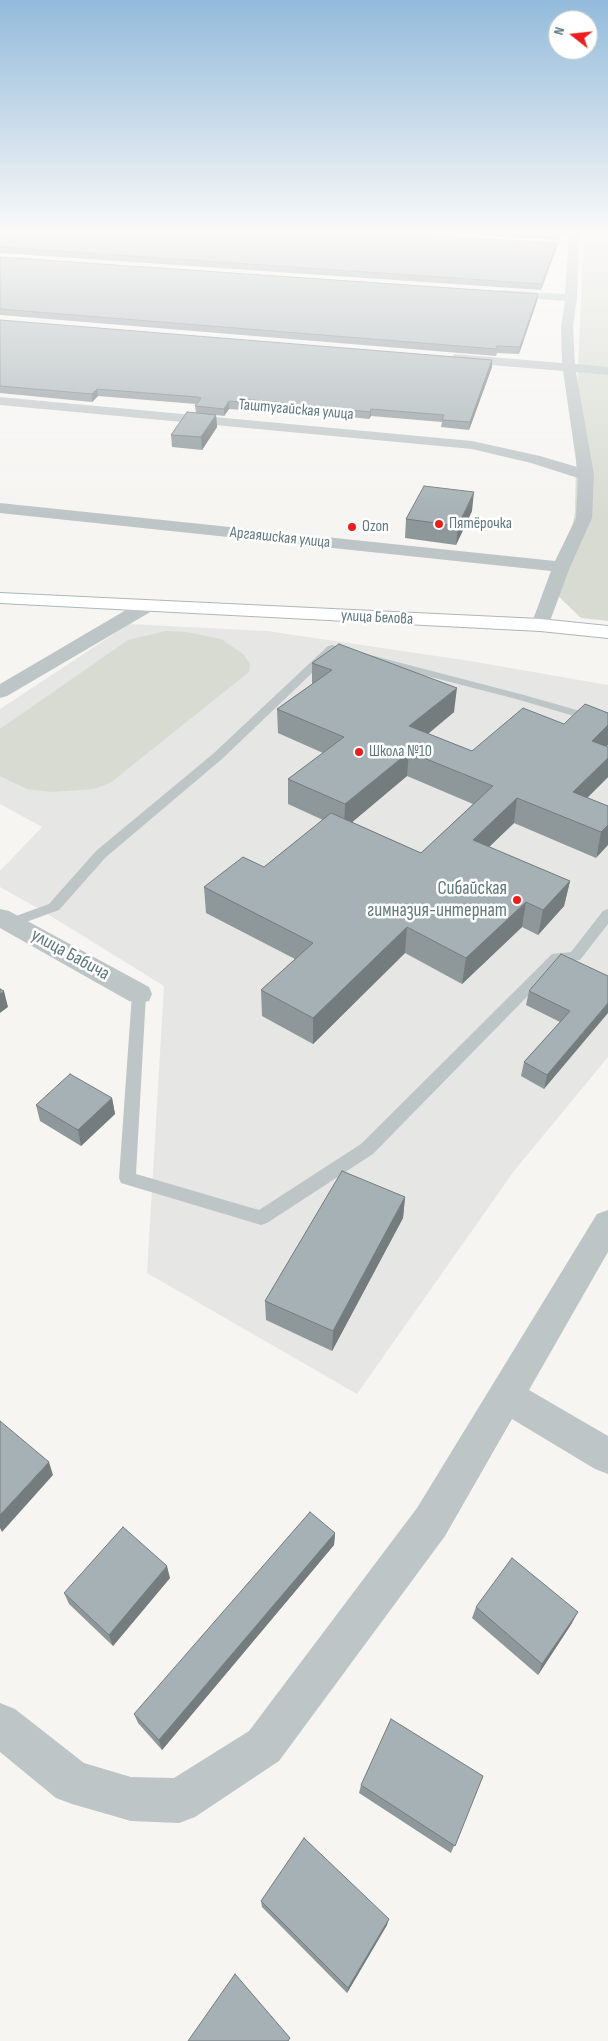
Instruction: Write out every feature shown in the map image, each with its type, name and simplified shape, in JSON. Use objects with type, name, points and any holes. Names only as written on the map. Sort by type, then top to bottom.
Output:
[{"type":"main road","name":"улица Белова","points":[[0,598],[145,607],[540,625],[608,632]]},
{"type":"street","points":[[540,625],[561,567],[584,518],[586,475],[569,368],[573,350],[567,326]]},
{"type":"street","points":[[442,357],[608,371]]},
{"type":"street","name":"Таштугайская улица","points":[[0,401],[472,445],[535,459],[586,475]]},
{"type":"street","name":"Аргаяшская улица","points":[[0,508],[561,567]]},
{"type":"street","points":[[0,692],[145,607]]},
{"type":"street","name":"улица Бабича","points":[[5,920],[140,994]]},
{"type":"street","points":[[0,1724],[72,1782],[131,1799],[179,1801],[264,1746],[431,1522],[505,1394],[608,1223]]},
{"type":"street","points":[[505,1394],[608,1456]]},
{"type":"lane","points":[[5,920],[54,907],[101,854],[218,756],[332,648],[520,697],[608,723]]},
{"type":"lane","points":[[140,994],[127,1178],[261,1218],[367,1149],[557,957],[575,957],[608,914]]},
{"type":"shaded area","points":[[580,326],[608,326],[608,621],[581,618],[558,596],[575,513]]},
{"type":"shaded area","points":[[129,624],[267,631],[470,661],[608,685],[608,1057],[514,1171],[357,1394],[147,1273],[164,986],[0,887],[0,871],[42,827],[0,804],[0,709]]},
{"type":"shaded area","points":[[166,631],[186,632],[221,639],[243,654],[250,664],[249,672],[110,783],[94,789],[52,792],[27,789],[0,776],[0,729],[128,640]]},
{"type":"building","points":[[0,326],[77,326],[492,360],[470,422],[442,420],[444,415],[371,409],[370,412],[244,399],[242,402],[229,401],[224,409],[195,406],[201,398],[197,397],[97,389],[92,394],[0,386]]},
{"type":"building","points":[[214,326],[527,326],[520,347],[497,346],[496,349]]},
{"type":"building","points":[[187,412],[216,415],[201,437],[171,435]]},
{"type":"building","points":[[424,486],[474,492],[458,526],[406,519]]},
{"type":"building","points":[[339,644],[457,688],[409,726],[472,751],[523,708],[564,724],[585,704],[608,713],[608,725],[592,741],[608,747],[608,758],[573,792],[608,806],[608,825],[601,832],[517,798],[473,840],[570,881],[543,910],[526,902],[466,958],[407,927],[313,1018],[261,990],[313,943],[204,887],[243,857],[264,867],[331,813],[421,853],[493,786],[409,752],[345,804],[288,779],[344,737],[277,709],[332,670],[312,663]]},
{"type":"building","points":[[561,954],[608,976],[608,1003],[547,1075],[524,1062],[570,1011],[529,991]]},
{"type":"building","points":[[70,1074],[112,1098],[78,1130],[36,1105]]},
{"type":"building","points":[[342,1171],[405,1197],[333,1331],[265,1301]]},
{"type":"building","points":[[0,1421],[49,1462],[0,1515]]},
{"type":"building","points":[[310,1512],[335,1533],[159,1740],[134,1714]]},
{"type":"building","points":[[123,1527],[167,1566],[109,1635],[64,1593]]},
{"type":"building","points":[[512,1558],[578,1612],[542,1664],[476,1607]]},
{"type":"building","points":[[391,1719],[483,1776],[455,1846],[361,1785]]},
{"type":"building","points":[[304,1838],[389,1919],[348,1988],[261,1901]]},
{"type":"building","points":[[235,1974],[290,2038],[288,2041],[188,2041]]},
{"type":"place","name":"Пятёрочка","points":[[439,524]]},
{"type":"place","name":"Ozon","points":[[352,527]]},
{"type":"place","name":"Школа №10","points":[[359,752]]},
{"type":"place","name":"Сибайская гимназия-интернат","points":[[517,900]]}]
